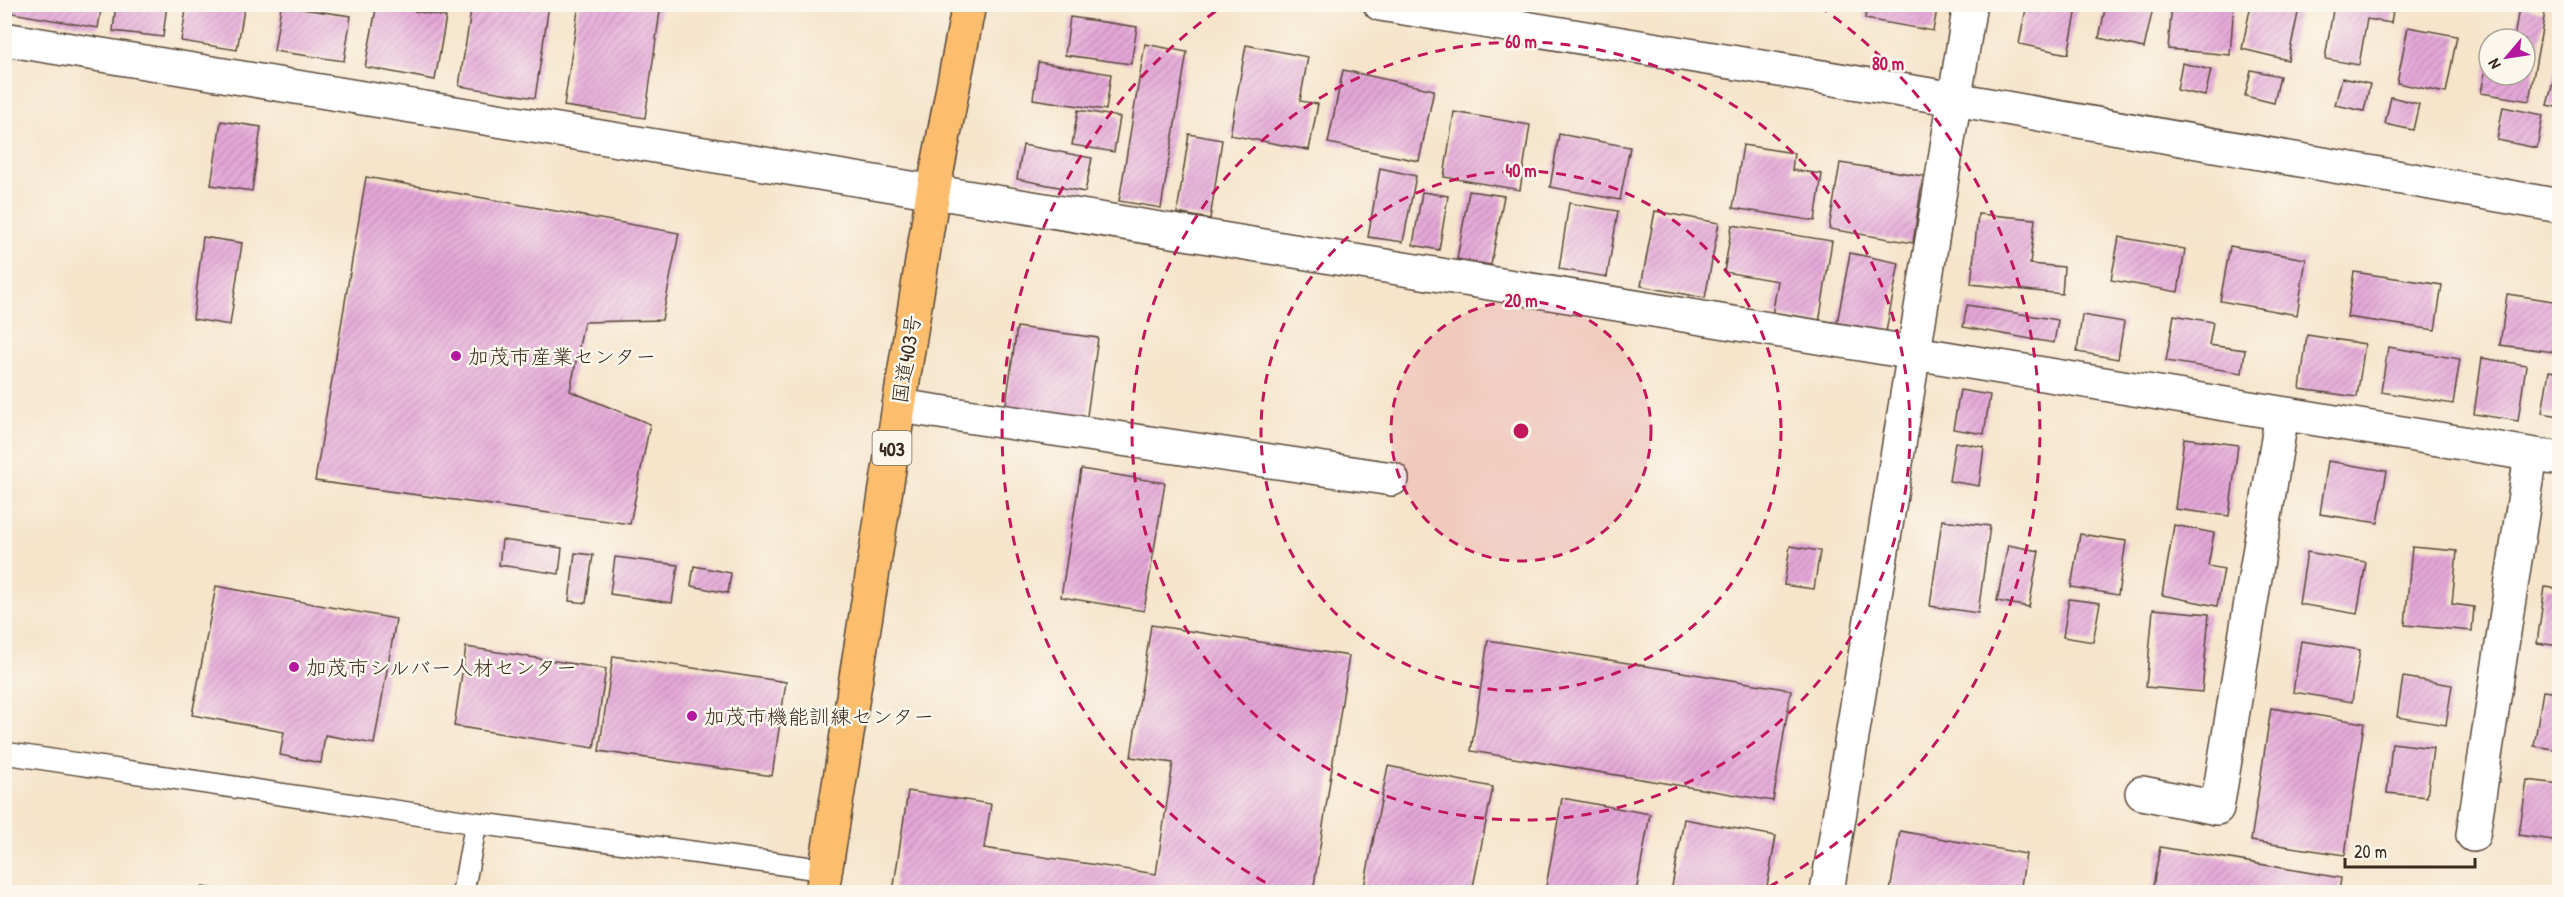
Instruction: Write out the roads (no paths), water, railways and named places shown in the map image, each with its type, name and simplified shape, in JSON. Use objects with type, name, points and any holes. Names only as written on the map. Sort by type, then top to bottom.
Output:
[{"type":"highway","name":"国道403号","points":[[824,881],[933,192],[969,4]]},
{"type":"street","points":[[1380,4],[1955,99],[2559,206]]},
{"type":"street","points":[[1827,892],[1970,4]]},
{"type":"street","points":[[4,39],[2545,457],[2473,835]]},
{"type":"street","points":[[899,406],[1392,479]]},
{"type":"street","points":[[2142,793],[2217,808],[2282,414]]},
{"type":"lane","points":[[4,753],[476,823],[824,881]]},
{"type":"lane","points":[[463,892],[476,823]]},
{"type":"place","name":"加茂市産業センター","points":[[456,356]]},
{"type":"place","name":"加茂市シルバー人材センター","points":[[294,667]]},
{"type":"place","name":"加茂市機能訓練センター","points":[[692,716]]}]
